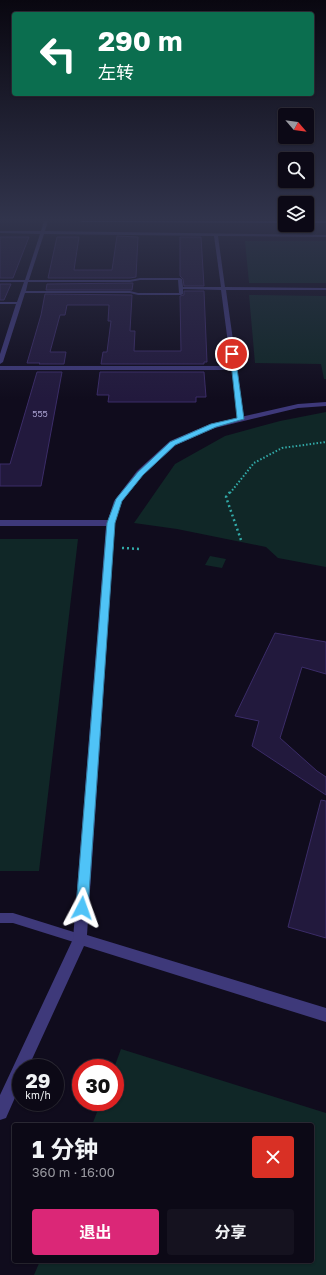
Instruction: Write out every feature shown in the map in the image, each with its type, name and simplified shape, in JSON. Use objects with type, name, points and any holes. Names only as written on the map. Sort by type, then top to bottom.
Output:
[{"type":"street","points":[[0,1112],[80,940],[111,523],[118,501],[140,473],[173,443],[213,426],[298,406],[326,404]]},
{"type":"street","points":[[0,523],[111,523]]},
{"type":"street","points":[[80,940],[326,1015]]},
{"type":"lane","points":[[23,292],[130,292],[138,294],[180,294],[180,280]]},
{"type":"lane","points":[[223,280],[241,419]]},
{"type":"lane","points":[[0,281],[130,281],[130,292]]},
{"type":"lane","points":[[0,362],[26,281]]},
{"type":"lane","points":[[180,288],[326,289]]},
{"type":"lane","points":[[0,303],[19,303]]},
{"type":"lane","points":[[0,368],[234,368]]},
{"type":"lane","points":[[0,918],[13,918],[80,940]]},
{"type":"path","points":[[241,540],[226,497],[254,463],[282,448],[326,442]]},
{"type":"path","points":[[110,546],[141,550]]},
{"type":"green space","points":[[249,280],[326,280],[326,283],[249,283]]},
{"type":"green space","points":[[249,295],[326,296],[326,379],[324,379],[321,364],[255,363]]},
{"type":"green space","points":[[326,412],[326,567],[278,558],[266,547],[177,529],[134,523],[175,464],[225,436],[280,421]]},
{"type":"green space","points":[[0,539],[78,539],[39,871],[0,871]]},
{"type":"green space","points":[[210,556],[226,559],[222,568],[205,565]]},
{"type":"green space","points":[[121,1049],[326,1113],[326,1275],[34,1275],[39,1263],[314,1263],[314,1123],[93,1123],[97,1111],[124,1111],[124,1059],[117,1059]]},
{"type":"building","points":[[183,280],[204,280],[204,286],[184,286]]},
{"type":"building","points":[[133,283],[132,290],[46,290],[47,284]]},
{"type":"building","points":[[0,284],[11,284],[4,300],[0,300]]},
{"type":"building","points":[[184,291],[204,291],[207,362],[204,362],[204,364],[101,364],[103,352],[107,352],[111,321],[108,321],[109,305],[67,305],[65,315],[60,315],[50,352],[66,352],[64,364],[27,363],[41,315],[45,294],[132,295],[130,331],[135,331],[134,351],[181,351],[180,296],[184,295]]},
{"type":"building","points":[[37,372],[62,372],[41,486],[0,486],[0,464],[10,464]]},
{"type":"building","points":[[100,372],[204,372],[206,397],[196,397],[196,402],[108,402],[109,395],[97,395]]},
{"type":"building","points":[[275,633],[326,642],[326,674],[302,667],[280,738],[317,771],[326,777],[326,795],[252,746],[259,721],[235,716]]},
{"type":"building","points":[[321,800],[326,801],[326,938],[288,927]]},
{"type":"route","points":[[82,908],[111,523],[118,501],[140,473],[173,443],[213,426],[241,419],[232,354]]}]
